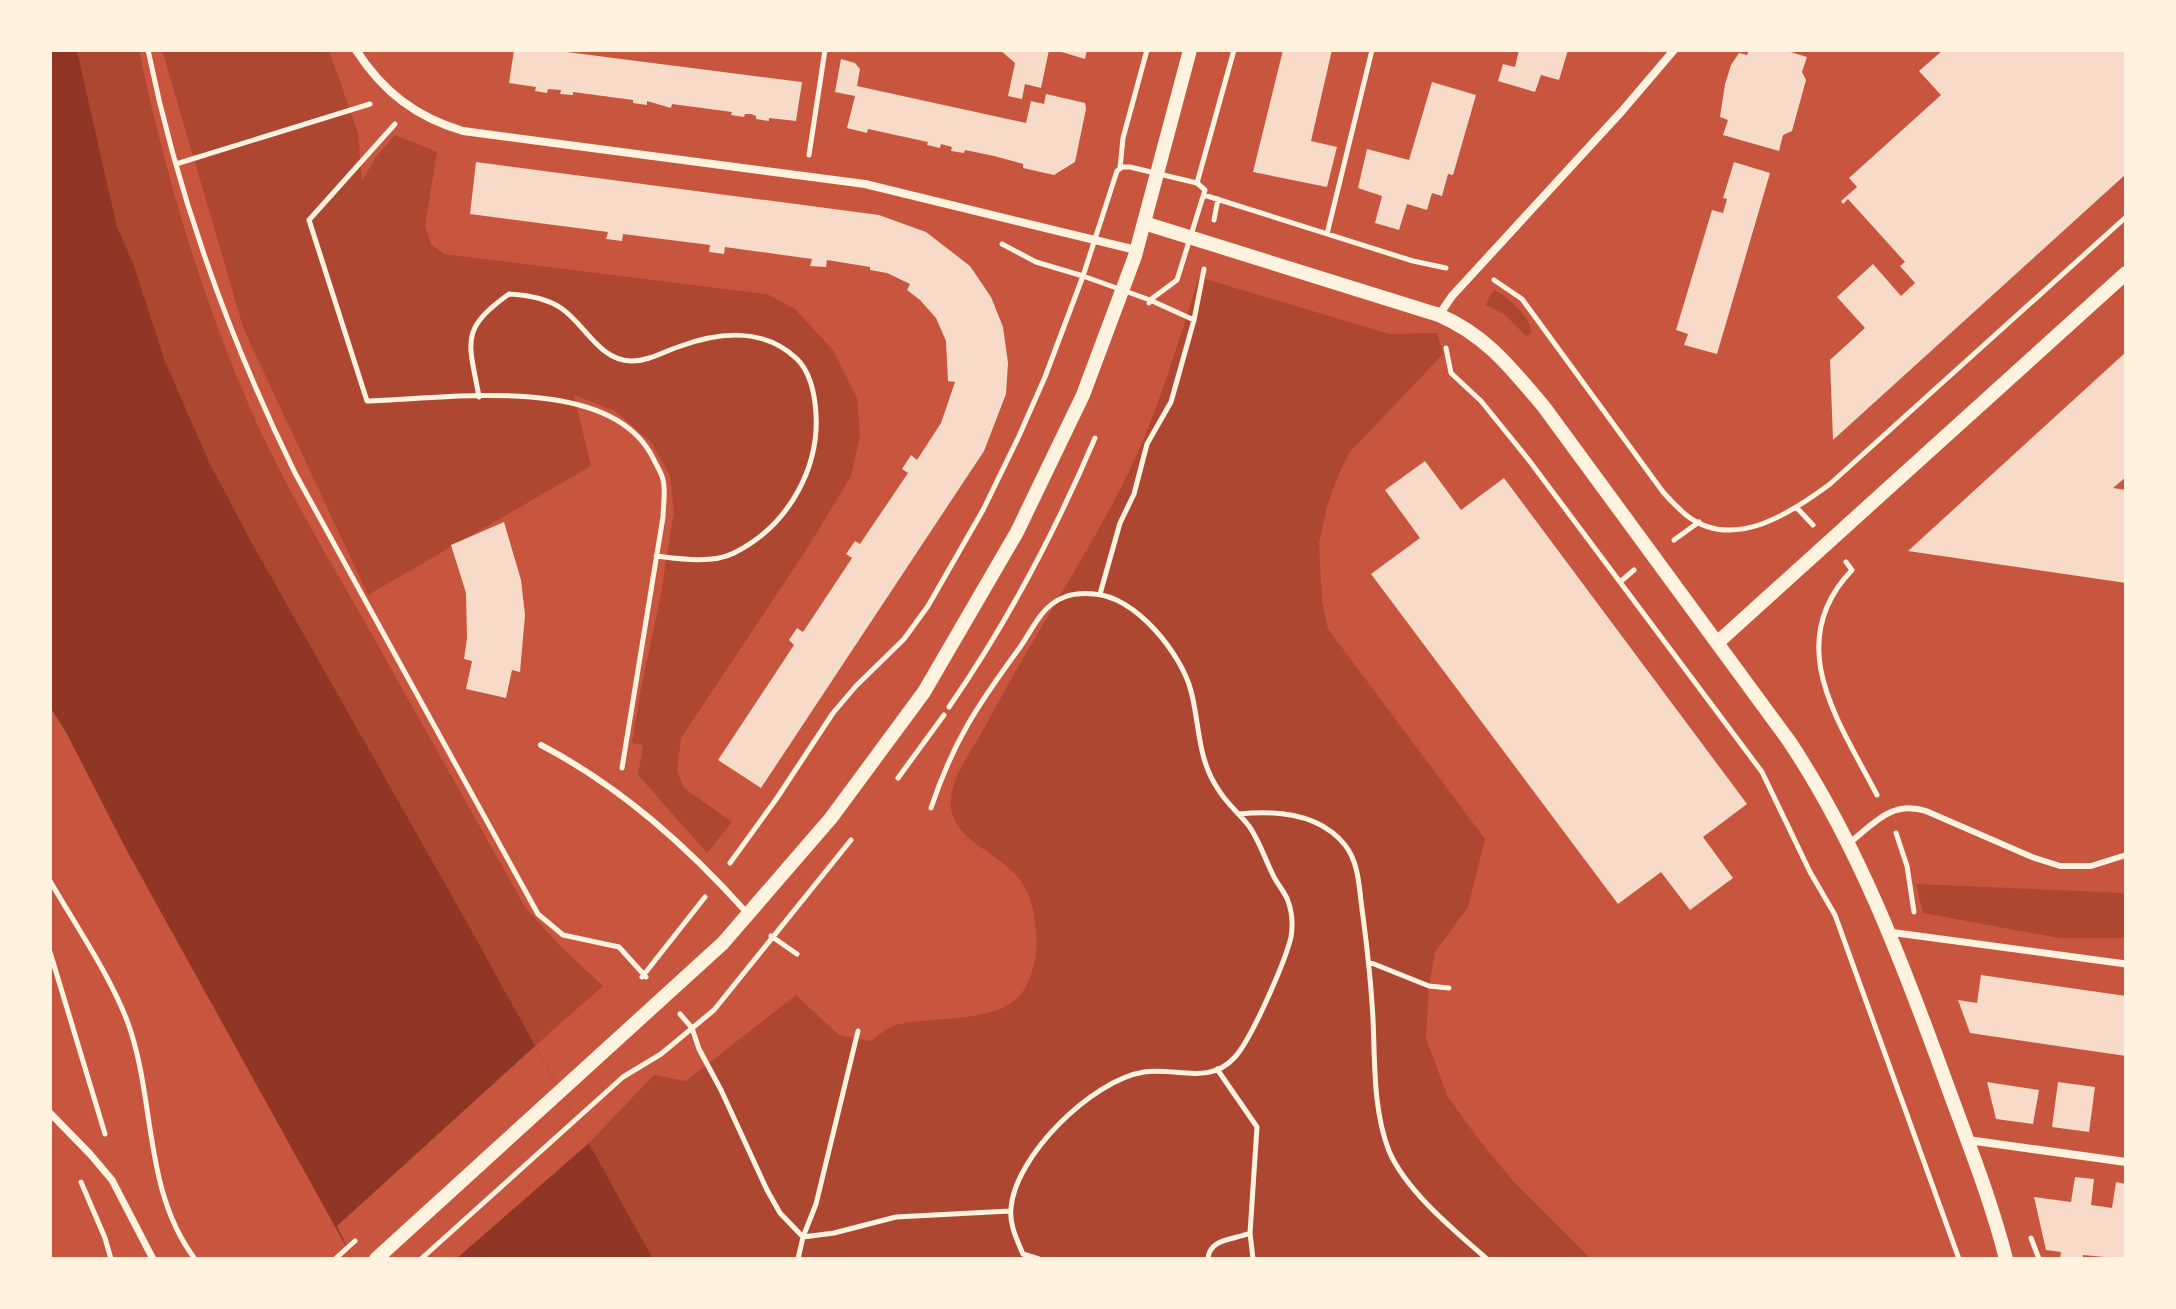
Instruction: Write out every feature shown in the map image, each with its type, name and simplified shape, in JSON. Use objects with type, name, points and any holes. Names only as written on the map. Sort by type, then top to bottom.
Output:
[{"type":"street","points":[[356,50],[394,96],[410,109],[448,127],[478,135],[889,188],[1136,250]]},
{"type":"street","points":[[376,1259],[699,967],[750,915],[831,818],[924,692],[979,601],[1064,438],[1083,395],[1136,250],[1190,50]]},
{"type":"street","points":[[1439,315],[1452,296],[1674,50]]},
{"type":"street","points":[[1144,223],[1439,315],[1488,343],[1544,407],[1803,761],[1848,844],[1889,932],[1967,1139],[2006,1259]]},
{"type":"street","points":[[1717,643],[2126,273]]},
{"type":"street","points":[[1889,932],[2126,964]]},
{"type":"street","points":[[50,1113],[112,1180],[153,1259]]},
{"type":"street","points":[[1967,1139],[2126,1162]]},
{"type":"lane","points":[[541,745],[619,792],[718,880],[750,915]]},
{"type":"lane","points":[[1848,844],[1887,814],[1897,808],[1908,807],[1926,811],[2060,866],[2091,866],[2126,855]]},
{"type":"path","points":[[148,50],[190,216],[226,319],[301,486],[528,898],[551,927],[563,935],[619,947],[644,975],[718,880],[833,713],[904,639],[928,606],[983,510],[1019,436],[1083,276]]},
{"type":"path","points":[[807,176],[825,50]]},
{"type":"path","points":[[1120,168],[1123,138],[1147,50]]},
{"type":"path","points":[[1197,183],[1234,50]]},
{"type":"path","points":[[1327,234],[1372,50]]},
{"type":"path","points":[[176,164],[394,96]]},
{"type":"path","points":[[410,109],[372,147],[309,220],[367,401],[550,398],[596,408],[626,425],[648,448],[663,479],[663,517],[626,730],[619,792]]},
{"type":"path","points":[[1764,524],[1797,508],[1830,484],[2126,217]]},
{"type":"path","points":[[1100,594],[1120,523],[1134,494],[1147,444],[1171,402],[1194,320],[1210,242]]},
{"type":"path","points":[[479,397],[471,351],[472,331],[484,312],[509,294],[532,296],[561,308],[595,343],[613,356],[630,361],[657,356],[705,338],[732,334],[756,336],[781,345],[800,361],[812,383],[816,434],[803,484],[786,511],[772,526],[732,554],[706,559],[656,556]]},
{"type":"path","points":[[1150,300],[1194,320]]},
{"type":"path","points":[[1451,373],[1481,401],[1528,459],[1762,772],[1810,872],[1835,915],[1959,1259]]},
{"type":"path","points":[[931,808],[958,739],[1000,671],[1046,608],[1069,594],[1100,594],[1133,608],[1158,632],[1191,690],[1199,745],[1217,789],[1251,828],[1287,899],[1292,917],[1291,934],[1280,969],[1235,1057],[1217,1069],[1200,1075],[1144,1072],[1119,1080],[1065,1119],[1031,1156],[1014,1185],[1010,1211],[1021,1257],[1039,1259]]},
{"type":"path","points":[[1239,814],[1276,812],[1306,817],[1332,832],[1346,847],[1357,868],[1369,962],[1376,1089],[1381,1125],[1390,1154],[1433,1210],[1487,1259]]},
{"type":"path","points":[[50,881],[114,993],[131,1030],[163,1198],[176,1230],[195,1259]]},
{"type":"path","points":[[750,915],[773,938],[797,954]]},
{"type":"path","points":[[50,952],[106,1135]]},
{"type":"path","points":[[1369,962],[1429,986],[1449,988]]},
{"type":"path","points":[[421,1259],[623,1077],[661,1054],[692,1028],[699,1049],[767,1190],[780,1213],[803,1237]]},
{"type":"path","points":[[798,1259],[816,1204],[858,1031]]},
{"type":"path","points":[[1217,1069],[1257,1127],[1250,1233],[1253,1259]]},
{"type":"path","points":[[78,1175],[111,1259]]},
{"type":"path","points":[[803,1237],[834,1233],[896,1217],[1010,1211]]},
{"type":"path","points":[[1208,1259],[1213,1244],[1250,1233]]},
{"type":"shaded area","points":[[50,50],[77,50],[117,227],[133,263],[165,361],[209,462],[653,1259],[353,1259],[50,707]]},
{"type":"shaded area","points":[[77,50],[139,50],[189,243],[222,338],[260,430],[309,525],[525,907],[560,946],[603,986],[535,1046],[209,462],[165,361],[133,264],[117,227]]},
{"type":"shaded area","points":[[162,50],[329,50],[358,133],[362,181],[376,157],[395,135],[437,152],[425,226],[431,244],[444,254],[767,294],[795,309],[833,350],[857,398],[860,436],[851,476],[810,544],[681,738],[677,771],[684,788],[732,822],[707,853],[638,775],[643,745],[632,743],[674,511],[670,476],[651,442],[615,411],[574,395],[591,466],[368,595],[244,330]]},
{"type":"shaded area","points":[[1199,277],[1389,334],[1437,333],[1443,354],[1349,453],[1339,474],[1328,503],[1319,543],[1322,601],[1328,629],[1485,839],[1468,907],[1435,952],[1429,986],[1426,1039],[1448,1097],[1512,1180],[1591,1259],[653,1259],[589,1143],[654,1075],[686,1081],[796,995],[839,1035],[871,1041],[896,1025],[984,1014],[1015,1000],[1025,988],[1037,944],[1030,900],[1015,874],[960,829],[953,817],[953,787],[963,763],[1127,476],[1162,392]]},
{"type":"shaded area","points":[[1494,290],[1523,314],[1531,333],[1526,336],[1504,314],[1485,305]]},
{"type":"shaded area","points":[[1916,884],[2126,893],[2126,938],[2059,938],[1923,913]]},
{"type":"pier","points":[[535,1046],[589,1143],[456,1259],[353,1259],[337,1226]]},
{"type":"building","points":[[514,50],[551,50],[802,82],[796,121],[769,118],[769,121],[756,119],[751,114],[744,117],[731,115],[732,112],[672,104],[671,108],[647,101],[647,105],[633,103],[633,100],[573,92],[573,95],[560,94],[561,90],[548,89],[547,93],[535,91],[536,87],[509,83]]},
{"type":"building","points":[[1000,50],[1049,50],[1041,88],[1025,84],[1022,99],[1008,96],[1015,63]]},
{"type":"building","points":[[1055,50],[1087,50],[1085,59]]},
{"type":"building","points":[[1283,50],[1332,50],[1311,141],[1337,147],[1327,187],[1253,172]]},
{"type":"building","points":[[1519,50],[1568,50],[1559,80],[1541,75],[1535,92],[1498,81],[1503,64],[1515,67]]},
{"type":"building","points":[[1749,50],[1784,50],[1807,57],[1802,72],[1806,80],[1792,131],[1783,135],[1779,151],[1723,135],[1728,120],[1720,117],[1725,84],[1739,53],[1747,55]]},
{"type":"building","points":[[1943,50],[2126,50],[2126,174],[1833,440],[1830,360],[1865,328],[1837,297],[1873,264],[1901,296],[1915,283],[1900,266],[1905,262],[1848,199],[1843,204],[1841,201],[1857,187],[1849,178],[1941,95],[1919,71]]},
{"type":"building","points":[[841,59],[855,63],[860,69],[857,86],[1026,123],[1031,101],[1044,104],[1046,94],[1085,103],[1075,162],[1054,175],[1023,168],[1023,164],[994,156],[965,150],[964,153],[951,151],[952,147],[941,144],[940,148],[927,145],[928,142],[868,129],[867,133],[847,128],[855,96],[835,92]]},
{"type":"building","points":[[1432,82],[1476,95],[1453,175],[1448,174],[1442,196],[1432,193],[1427,210],[1407,204],[1399,230],[1375,223],[1382,196],[1358,188],[1367,149],[1409,160]]},
{"type":"building","points":[[476,162],[879,215],[926,232],[970,266],[991,297],[1003,327],[1008,363],[1006,394],[984,451],[761,788],[718,760],[794,645],[789,640],[797,628],[803,632],[852,558],[846,554],[855,541],[860,544],[908,473],[902,469],[911,455],[917,460],[941,423],[955,382],[948,381],[946,341],[936,318],[907,290],[910,284],[887,273],[870,270],[870,267],[827,260],[826,267],[810,266],[812,259],[725,247],[724,254],[709,252],[710,245],[623,234],[622,241],[606,239],[608,232],[470,214]]},
{"type":"building","points":[[1734,162],[1770,173],[1717,354],[1684,345],[1688,334],[1676,330],[1712,210],[1723,213],[1727,199],[1723,198]]},
{"type":"building","points":[[2126,352],[2126,477],[2113,488],[2126,490],[2126,583],[1908,551]]},
{"type":"building","points":[[1425,461],[1461,510],[1504,478],[1747,804],[1703,837],[1733,878],[1690,910],[1661,872],[1618,904],[1371,574],[1420,538],[1385,490]]},
{"type":"building","points":[[504,522],[521,580],[525,615],[520,672],[512,670],[506,698],[466,689],[472,661],[464,659],[466,593],[451,545]]},
{"type":"building","points":[[1981,975],[2126,996],[2126,1056],[1970,1033],[1958,1000],[1977,1003]]},
{"type":"building","points":[[1987,1082],[2039,1090],[2033,1124],[1996,1119]]},
{"type":"building","points":[[2058,1082],[2095,1087],[2089,1132],[2052,1127]]},
{"type":"building","points":[[2075,1177],[2094,1179],[2091,1205],[2112,1208],[2116,1182],[2126,1184],[2126,1259],[2083,1255],[2083,1259],[2060,1259],[2061,1252],[2046,1250],[2034,1197],[2071,1202]]}]
